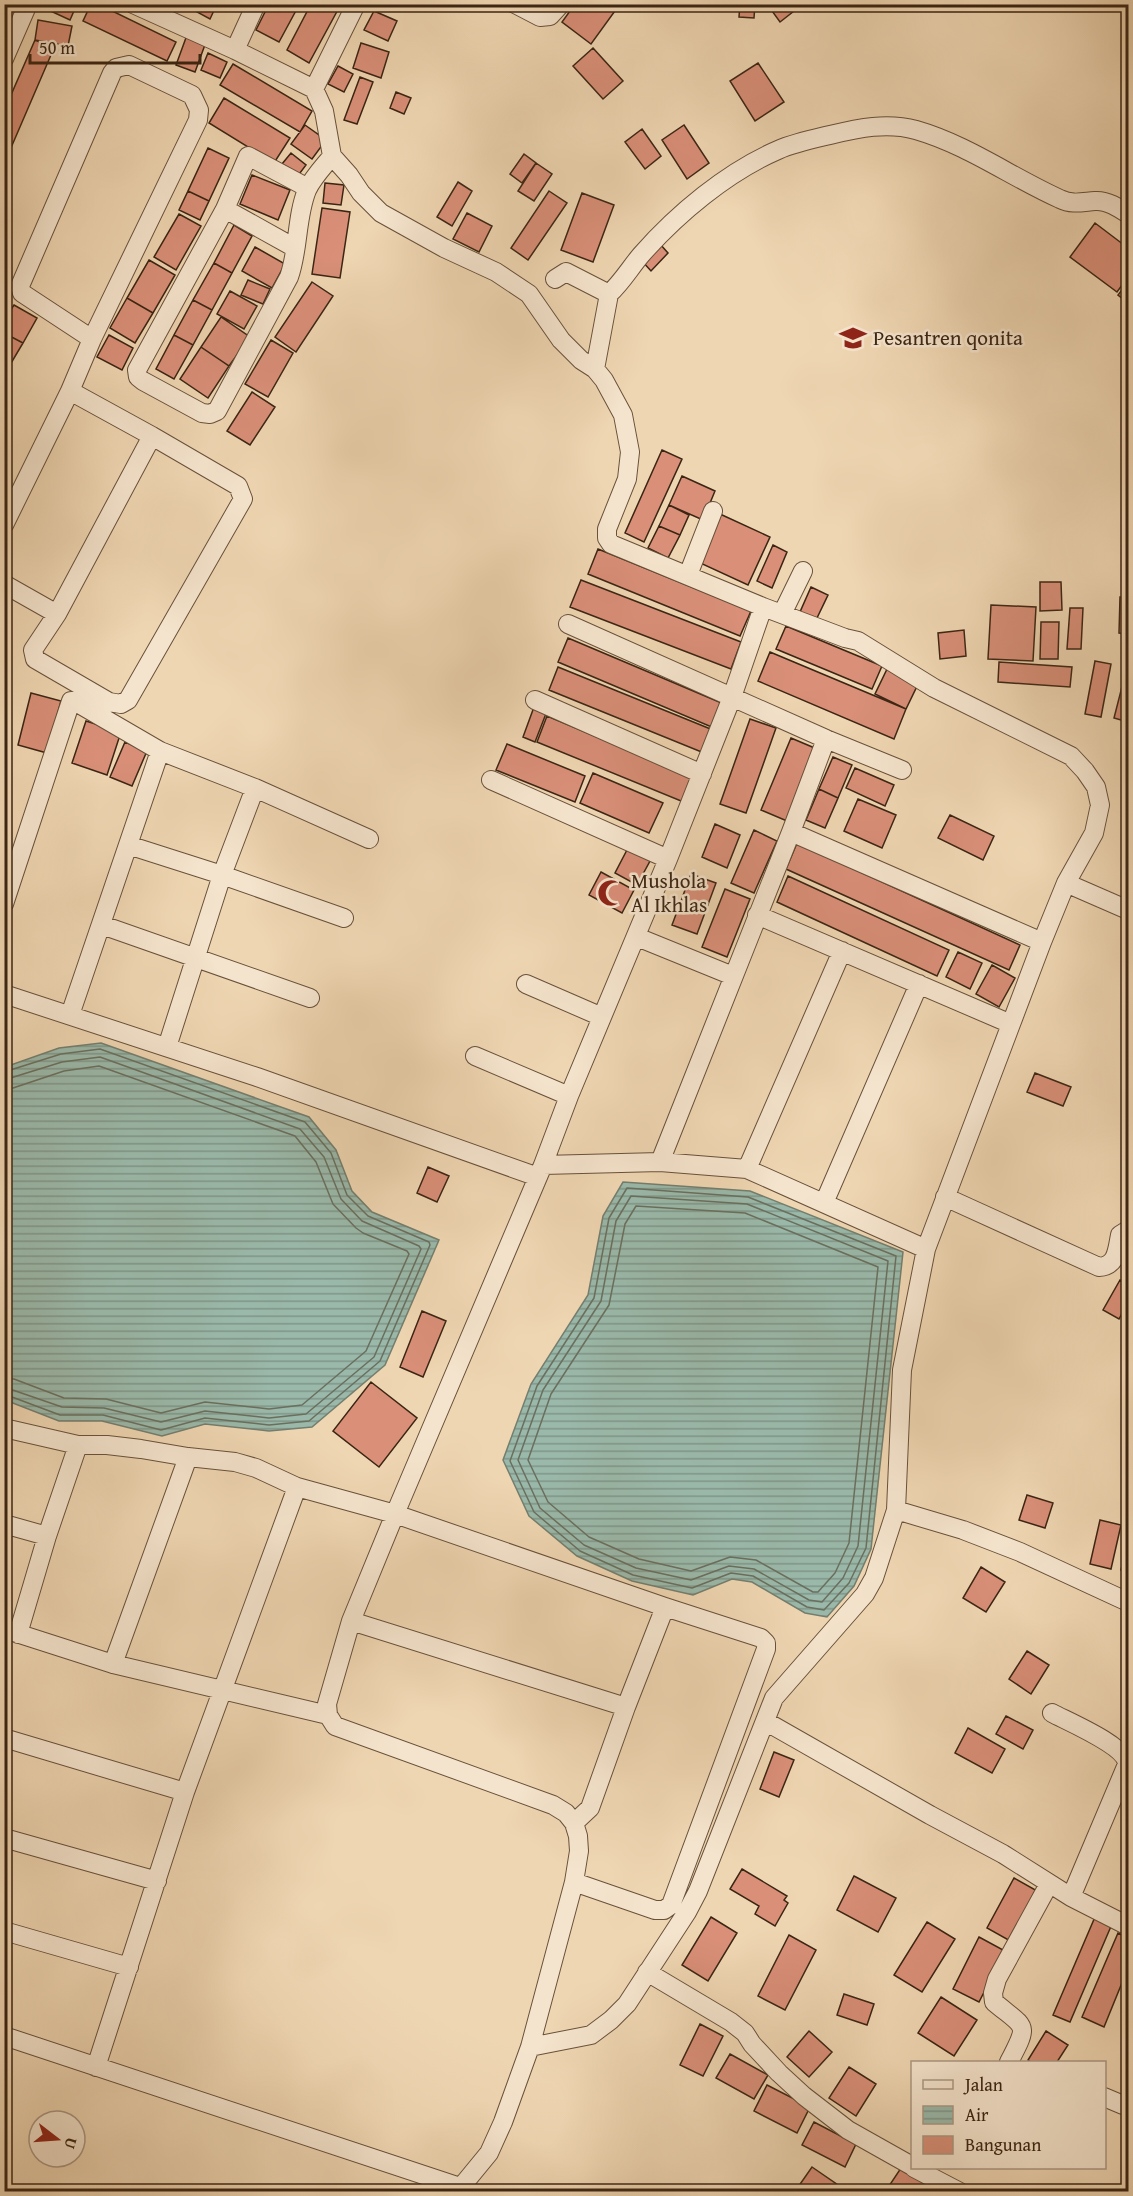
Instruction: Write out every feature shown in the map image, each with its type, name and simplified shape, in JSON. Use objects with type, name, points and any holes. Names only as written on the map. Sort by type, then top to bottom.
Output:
[{"type":"street","points":[[4,26],[21,4]]},
{"type":"street","points":[[4,60],[28,4]]},
{"type":"street","points":[[133,4],[156,9],[314,89],[324,111],[332,156],[361,193],[381,213],[444,248],[496,272],[529,294],[561,340],[581,360],[595,369],[604,380],[623,415],[630,452],[627,479],[607,529],[607,538],[611,544],[763,607],[845,638],[858,640],[934,688],[1071,756],[1096,787],[1100,805],[1094,833],[1066,883],[1042,942],[926,1249],[902,1370],[896,1510],[874,1578],[865,1594],[774,1698],[698,1891],[687,1912],[627,2004],[591,2035],[530,2047]]},
{"type":"street","points":[[235,50],[256,4]]},
{"type":"street","points":[[314,89],[356,4]]},
{"type":"street","points":[[515,4],[540,17],[550,16],[561,4]]},
{"type":"street","points":[[4,525],[70,392],[92,339],[198,120],[199,110],[192,95],[129,65],[116,68],[112,73],[20,285],[22,293],[92,339]]},
{"type":"street","points":[[595,369],[609,294],[618,286],[641,255],[700,198],[778,150],[861,128],[886,126],[914,130],[954,143],[1059,199],[1082,204],[1097,200],[1114,205],[1128,214]]},
{"type":"street","points":[[308,188],[248,156],[225,209],[137,370],[138,377],[202,413],[210,414],[217,411],[289,277],[308,188],[332,156]]},
{"type":"street","points":[[225,209],[295,248]]},
{"type":"street","points":[[555,279],[566,272],[609,294]]},
{"type":"street","points":[[70,392],[152,436],[238,486],[243,499],[128,700],[121,704],[110,702],[35,659],[33,650],[57,614],[152,436]]},
{"type":"street","points":[[688,575],[714,511]]},
{"type":"street","points":[[782,614],[803,571]]},
{"type":"street","points":[[4,584],[57,614]]},
{"type":"street","points":[[4,2036],[458,2189],[489,2153],[530,2047],[574,1882],[579,1851],[574,1823],[566,1813],[553,1805],[335,1726],[328,1715],[327,1704],[351,1621],[637,937],[732,698],[763,607]]},
{"type":"street","points":[[568,624],[732,698],[902,770]]},
{"type":"street","points":[[535,700],[702,774]]},
{"type":"street","points":[[4,904],[71,701],[160,751],[255,788],[369,839]]},
{"type":"street","points":[[660,1162],[826,739]]},
{"type":"street","points":[[70,1015],[160,751]]},
{"type":"street","points":[[491,780],[668,859]]},
{"type":"street","points":[[167,1047],[222,875],[255,788]]},
{"type":"street","points":[[791,832],[1042,942]]},
{"type":"street","points":[[128,845],[344,918]]},
{"type":"street","points":[[1066,883],[1128,910]]},
{"type":"street","points":[[757,915],[1011,1024]]},
{"type":"street","points":[[102,925],[310,998]]},
{"type":"street","points":[[637,937],[733,976]]},
{"type":"street","points":[[747,1169],[843,951]]},
{"type":"street","points":[[526,984],[602,1017]]},
{"type":"street","points":[[824,1203],[919,984]]},
{"type":"street","points":[[4,994],[540,1171],[660,1162],[747,1169],[926,1249]]},
{"type":"street","points":[[475,1056],[569,1096]]},
{"type":"street","points":[[945,1197],[1099,1268],[1107,1267],[1114,1261],[1120,1235],[1128,1230]]},
{"type":"street","points":[[4,1428],[78,1445],[107,1445],[235,1462],[256,1468],[297,1487],[394,1514],[761,1638],[766,1643],[766,1649],[671,1905],[664,1910],[655,1910],[574,1882]]},
{"type":"street","points":[[78,1445],[11,1632],[114,1664],[328,1715]]},
{"type":"street","points":[[114,1664],[188,1457]]},
{"type":"street","points":[[96,2067],[221,1691],[297,1487]]},
{"type":"street","points":[[896,1510],[963,1530],[1020,1552],[1128,1602]]},
{"type":"street","points":[[4,1524],[47,1536]]},
{"type":"street","points":[[574,1823],[590,1808],[665,1607]]},
{"type":"street","points":[[351,1621],[626,1707]]},
{"type":"street","points":[[1052,1713],[1095,1735],[1121,1752],[1128,1762],[1071,1897]]},
{"type":"street","points":[[765,1721],[1003,1854],[1071,1897],[1128,1926]]},
{"type":"street","points":[[4,1738],[186,1792]]},
{"type":"street","points":[[4,1838],[157,1881]]},
{"type":"street","points":[[1009,2061],[1021,2037],[1022,2027],[1020,2021],[994,2002],[993,1993],[1004,1966],[1049,1884]]},
{"type":"street","points":[[4,1931],[129,1967]]},
{"type":"street","points":[[646,1972],[745,2032],[765,2058],[804,2096],[848,2130],[911,2166]]},
{"type":"street","points":[[1106,2098],[1123,2105],[1128,2104]]},
{"type":"street","points":[[917,2169],[960,2192]]},
{"type":"water","points":[[101,1043],[309,1117],[336,1150],[352,1191],[372,1212],[439,1240],[385,1365],[312,1427],[269,1431],[205,1424],[162,1436],[102,1421],[59,1421],[5,1400],[5,1067],[59,1048]]},
{"type":"water","points":[[623,1182],[750,1191],[903,1252],[871,1549],[854,1586],[827,1617],[805,1613],[752,1582],[732,1579],[693,1595],[632,1581],[577,1556],[529,1516],[503,1460],[531,1384],[588,1295],[603,1216]]},
{"type":"building","points":[[43,4],[77,4],[70,20],[42,7]]},
{"type":"building","points":[[91,4],[98,4],[176,42],[167,61],[83,21]]},
{"type":"building","points":[[200,4],[217,4],[210,19],[197,12]]},
{"type":"building","points":[[269,4],[299,5],[279,42],[256,30]]},
{"type":"building","points":[[311,4],[341,4],[309,63],[287,50]]},
{"type":"building","points":[[575,4],[620,4],[591,44],[562,22]]},
{"type":"building","points":[[740,4],[755,4],[754,18],[739,17]]},
{"type":"building","points":[[767,4],[803,4],[780,22]]},
{"type":"building","points":[[374,11],[397,21],[388,41],[364,30]]},
{"type":"building","points":[[38,20],[72,26],[68,46],[35,40]]},
{"type":"building","points":[[187,35],[206,42],[195,72],[176,65]]},
{"type":"building","points":[[35,40],[54,48],[4,164],[4,111]]},
{"type":"building","points":[[361,43],[389,52],[381,78],[353,68]]},
{"type":"building","points":[[593,48],[623,81],[603,99],[573,66]]},
{"type":"building","points":[[208,53],[227,62],[220,78],[201,70]]},
{"type":"building","points":[[758,63],[784,102],[755,121],[730,81]]},
{"type":"building","points":[[233,64],[312,111],[300,132],[220,85]]},
{"type":"building","points":[[338,66],[353,74],[344,92],[328,84]]},
{"type":"building","points":[[360,77],[373,82],[357,124],[344,120]]},
{"type":"building","points":[[396,92],[411,98],[404,114],[390,108]]},
{"type":"building","points":[[224,98],[290,138],[274,163],[209,123]]},
{"type":"building","points":[[305,125],[326,140],[312,159],[291,144]]},
{"type":"building","points":[[684,125],[709,163],[687,179],[662,140]]},
{"type":"building","points":[[642,129],[661,156],[645,169],[625,142]]},
{"type":"building","points":[[208,148],[229,158],[209,201],[188,191]]},
{"type":"building","points":[[291,153],[306,165],[297,177],[282,164]]},
{"type":"building","points":[[524,154],[536,163],[522,183],[510,174]]},
{"type":"building","points":[[536,163],[552,174],[534,201],[518,191]]},
{"type":"building","points":[[252,175],[290,190],[278,220],[240,204]]},
{"type":"building","points":[[458,182],[472,191],[452,226],[437,217]]},
{"type":"building","points":[[325,183],[344,185],[341,205],[323,203]]},
{"type":"building","points":[[188,191],[209,201],[200,220],[179,210]]},
{"type":"building","points":[[549,191],[567,203],[528,260],[511,248]]},
{"type":"building","points":[[582,193],[614,205],[593,262],[561,250]]},
{"type":"building","points":[[322,208],[350,212],[340,278],[312,274]]},
{"type":"building","points":[[467,213],[492,226],[479,252],[453,239]]},
{"type":"building","points":[[179,214],[201,226],[176,270],[154,257]]},
{"type":"building","points":[[1095,223],[1128,248],[1128,277],[1117,292],[1070,257]]},
{"type":"building","points":[[234,225],[252,236],[232,273],[214,263]]},
{"type":"building","points":[[660,244],[668,253],[651,271],[642,261]]},
{"type":"building","points":[[255,247],[285,264],[272,288],[242,271]]},
{"type":"building","points":[[149,260],[175,275],[153,313],[127,298]]},
{"type":"building","points":[[214,263],[232,273],[212,310],[193,300]]},
{"type":"building","points":[[248,280],[270,289],[263,304],[241,295]]},
{"type":"building","points":[[312,282],[333,296],[296,352],[275,337]]},
{"type":"building","points":[[1128,282],[1128,303],[1118,295]]},
{"type":"building","points":[[230,291],[257,306],[244,329],[217,314]]},
{"type":"building","points":[[127,298],[153,313],[135,343],[110,328]]},
{"type":"building","points":[[193,300],[212,310],[193,345],[174,335]]},
{"type":"building","points":[[14,305],[37,318],[23,343],[4,333],[4,320]]},
{"type":"building","points":[[221,317],[250,337],[229,366],[201,347]]},
{"type":"building","points":[[4,333],[23,343],[4,375]]},
{"type":"building","points":[[109,335],[133,348],[122,370],[97,357]]},
{"type":"building","points":[[174,335],[193,345],[174,379],[156,369]]},
{"type":"building","points":[[271,340],[293,353],[268,397],[245,384]]},
{"type":"building","points":[[201,347],[229,366],[208,398],[180,379]]},
{"type":"building","points":[[252,392],[275,407],[250,445],[227,431]]},
{"type":"building","points":[[662,450],[682,459],[644,542],[625,533]]},
{"type":"building","points":[[682,476],[715,491],[703,520],[669,505]]},
{"type":"building","points":[[669,505],[689,515],[680,535],[659,526]]},
{"type":"building","points":[[720,514],[770,537],[748,585],[698,562]]},
{"type":"building","points":[[659,526],[680,535],[668,558],[648,548]]},
{"type":"building","points":[[773,545],[787,552],[772,588],[757,581]]},
{"type":"building","points":[[598,549],[751,611],[740,636],[588,574]]},
{"type":"building","points":[[581,580],[741,642],[731,669],[570,607]]},
{"type":"building","points":[[1040,582],[1061,582],[1062,610],[1040,611]]},
{"type":"building","points":[[811,587],[828,595],[816,620],[800,612]]},
{"type":"building","points":[[1120,597],[1128,597],[1128,634],[1119,633]]},
{"type":"building","points":[[991,605],[1036,607],[1033,661],[988,659]]},
{"type":"building","points":[[1070,608],[1083,608],[1081,649],[1067,649]]},
{"type":"building","points":[[1041,622],[1059,622],[1058,659],[1040,659]]},
{"type":"building","points":[[786,626],[882,666],[872,689],[776,649]]},
{"type":"building","points":[[964,630],[966,656],[940,659],[938,633]]},
{"type":"building","points":[[568,638],[724,704],[714,728],[558,662]]},
{"type":"building","points":[[770,652],[906,709],[894,739],[758,681]]},
{"type":"building","points":[[1095,661],[1111,664],[1101,717],[1085,714]]},
{"type":"building","points":[[999,662],[1072,667],[1070,687],[998,682]]},
{"type":"building","points":[[889,665],[920,680],[906,709],[875,694]]},
{"type":"building","points":[[558,667],[713,730],[704,753],[549,690]]},
{"type":"building","points":[[1128,667],[1128,722],[1114,718]]},
{"type":"building","points":[[31,693],[61,701],[47,753],[18,745]]},
{"type":"building","points":[[534,707],[547,711],[535,742],[523,737]]},
{"type":"building","points":[[547,716],[696,778],[686,803],[537,742]]},
{"type":"building","points":[[750,719],[776,728],[746,813],[720,804]]},
{"type":"building","points":[[86,721],[121,732],[107,775],[72,763]]},
{"type":"building","points":[[791,738],[817,749],[787,821],[761,810]]},
{"type":"building","points":[[125,742],[147,751],[132,786],[110,777]]},
{"type":"building","points":[[507,744],[585,776],[575,802],[496,770]]},
{"type":"building","points":[[833,757],[852,765],[838,798],[819,789]]},
{"type":"building","points":[[855,768],[894,785],[885,806],[846,788]]},
{"type":"building","points":[[593,773],[663,803],[649,833],[580,803]]},
{"type":"building","points":[[819,789],[838,798],[825,828],[806,820]]},
{"type":"building","points":[[858,799],[896,815],[882,848],[844,831]]},
{"type":"building","points":[[950,815],[994,836],[983,860],[938,838]]},
{"type":"building","points":[[715,824],[740,835],[727,868],[702,857]]},
{"type":"building","points":[[754,830],[777,841],[754,893],[731,883]]},
{"type":"building","points":[[797,843],[1020,945],[1009,970],[786,869]]},
{"type":"building","points":[[628,848],[650,861],[637,885],[615,873]]},
{"type":"building","name":"Mushola Al Ikhlas","points":[[601,872],[634,890],[622,913],[589,895]]},
{"type":"building","points":[[691,874],[716,883],[697,934],[672,925]]},
{"type":"building","points":[[788,876],[949,950],[937,976],[777,902]]},
{"type":"building","points":[[725,889],[750,899],[727,957],[702,947]]},
{"type":"building","points":[[958,952],[982,963],[970,989],[946,977]]},
{"type":"building","points":[[992,965],[1015,978],[999,1007],[976,994]]},
{"type":"building","points":[[1035,1073],[1071,1087],[1063,1106],[1027,1092]]},
{"type":"building","points":[[428,1167],[449,1176],[437,1202],[417,1193]]},
{"type":"building","points":[[1120,1280],[1128,1285],[1128,1302],[1119,1319],[1103,1310]]},
{"type":"building","points":[[422,1311],[446,1321],[423,1377],[400,1367]]},
{"type":"building","points":[[371,1382],[417,1418],[379,1467],[333,1431]]},
{"type":"building","points":[[1027,1495],[1053,1503],[1045,1528],[1019,1520]]},
{"type":"building","points":[[1100,1520],[1121,1525],[1111,1569],[1090,1564]]},
{"type":"building","points":[[1128,1539],[1128,1572],[1121,1570]]},
{"type":"building","points":[[981,1567],[1005,1582],[986,1612],[963,1598]]},
{"type":"building","points":[[1027,1651],[1049,1665],[1031,1694],[1009,1679]]},
{"type":"building","points":[[1006,1716],[1033,1730],[1023,1749],[996,1734]]},
{"type":"building","points":[[968,1728],[1005,1749],[992,1773],[955,1753]]},
{"type":"building","points":[[774,1752],[794,1760],[779,1797],[760,1789]]},
{"type":"building","points":[[742,1869],[787,1896],[784,1900],[788,1903],[775,1926],[755,1914],[759,1906],[730,1889]]},
{"type":"building","points":[[854,1876],[896,1898],[878,1932],[837,1910]]},
{"type":"building","points":[[1014,1878],[1039,1892],[1012,1942],[987,1928]]},
{"type":"building","points":[[711,1917],[737,1933],[708,1981],[682,1965]]},
{"type":"building","points":[[1095,1917],[1112,1924],[1070,2022],[1053,2015]]},
{"type":"building","points":[[927,1922],[955,1939],[922,1992],[894,1975]]},
{"type":"building","points":[[1118,1933],[1128,1938],[1128,1968],[1104,2027],[1082,2017]]},
{"type":"building","points":[[789,1935],[816,1950],[785,2010],[758,1996]]},
{"type":"building","points":[[979,1937],[1005,1951],[979,2002],[953,1989]]},
{"type":"building","points":[[844,1994],[874,2004],[867,2025],[837,2015]]},
{"type":"building","points":[[941,1997],[977,2020],[954,2056],[918,2033]]},
{"type":"building","points":[[700,2024],[723,2036],[703,2076],[680,2065]]},
{"type":"building","points":[[809,2031],[832,2052],[809,2077],[787,2057]]},
{"type":"building","points":[[1046,2031],[1068,2045],[1058,2061],[1028,2060]]},
{"type":"building","points":[[730,2054],[768,2075],[754,2099],[716,2078]]},
{"type":"building","points":[[849,2067],[876,2084],[856,2116],[829,2098]]},
{"type":"building","points":[[767,2085],[810,2107],[797,2133],[754,2111]]},
{"type":"building","points":[[814,2122],[856,2144],[845,2167],[802,2145]]},
{"type":"building","points":[[812,2167],[838,2185],[833,2192],[798,2192],[796,2190]]},
{"type":"building","points":[[901,2168],[929,2187],[926,2192],[885,2192]]},
{"type":"place","name":"Pesantren qonita","points":[[853,338]]},
{"type":"place","name":"Mushola Al Ikhlas","points":[[611,893]]}]
